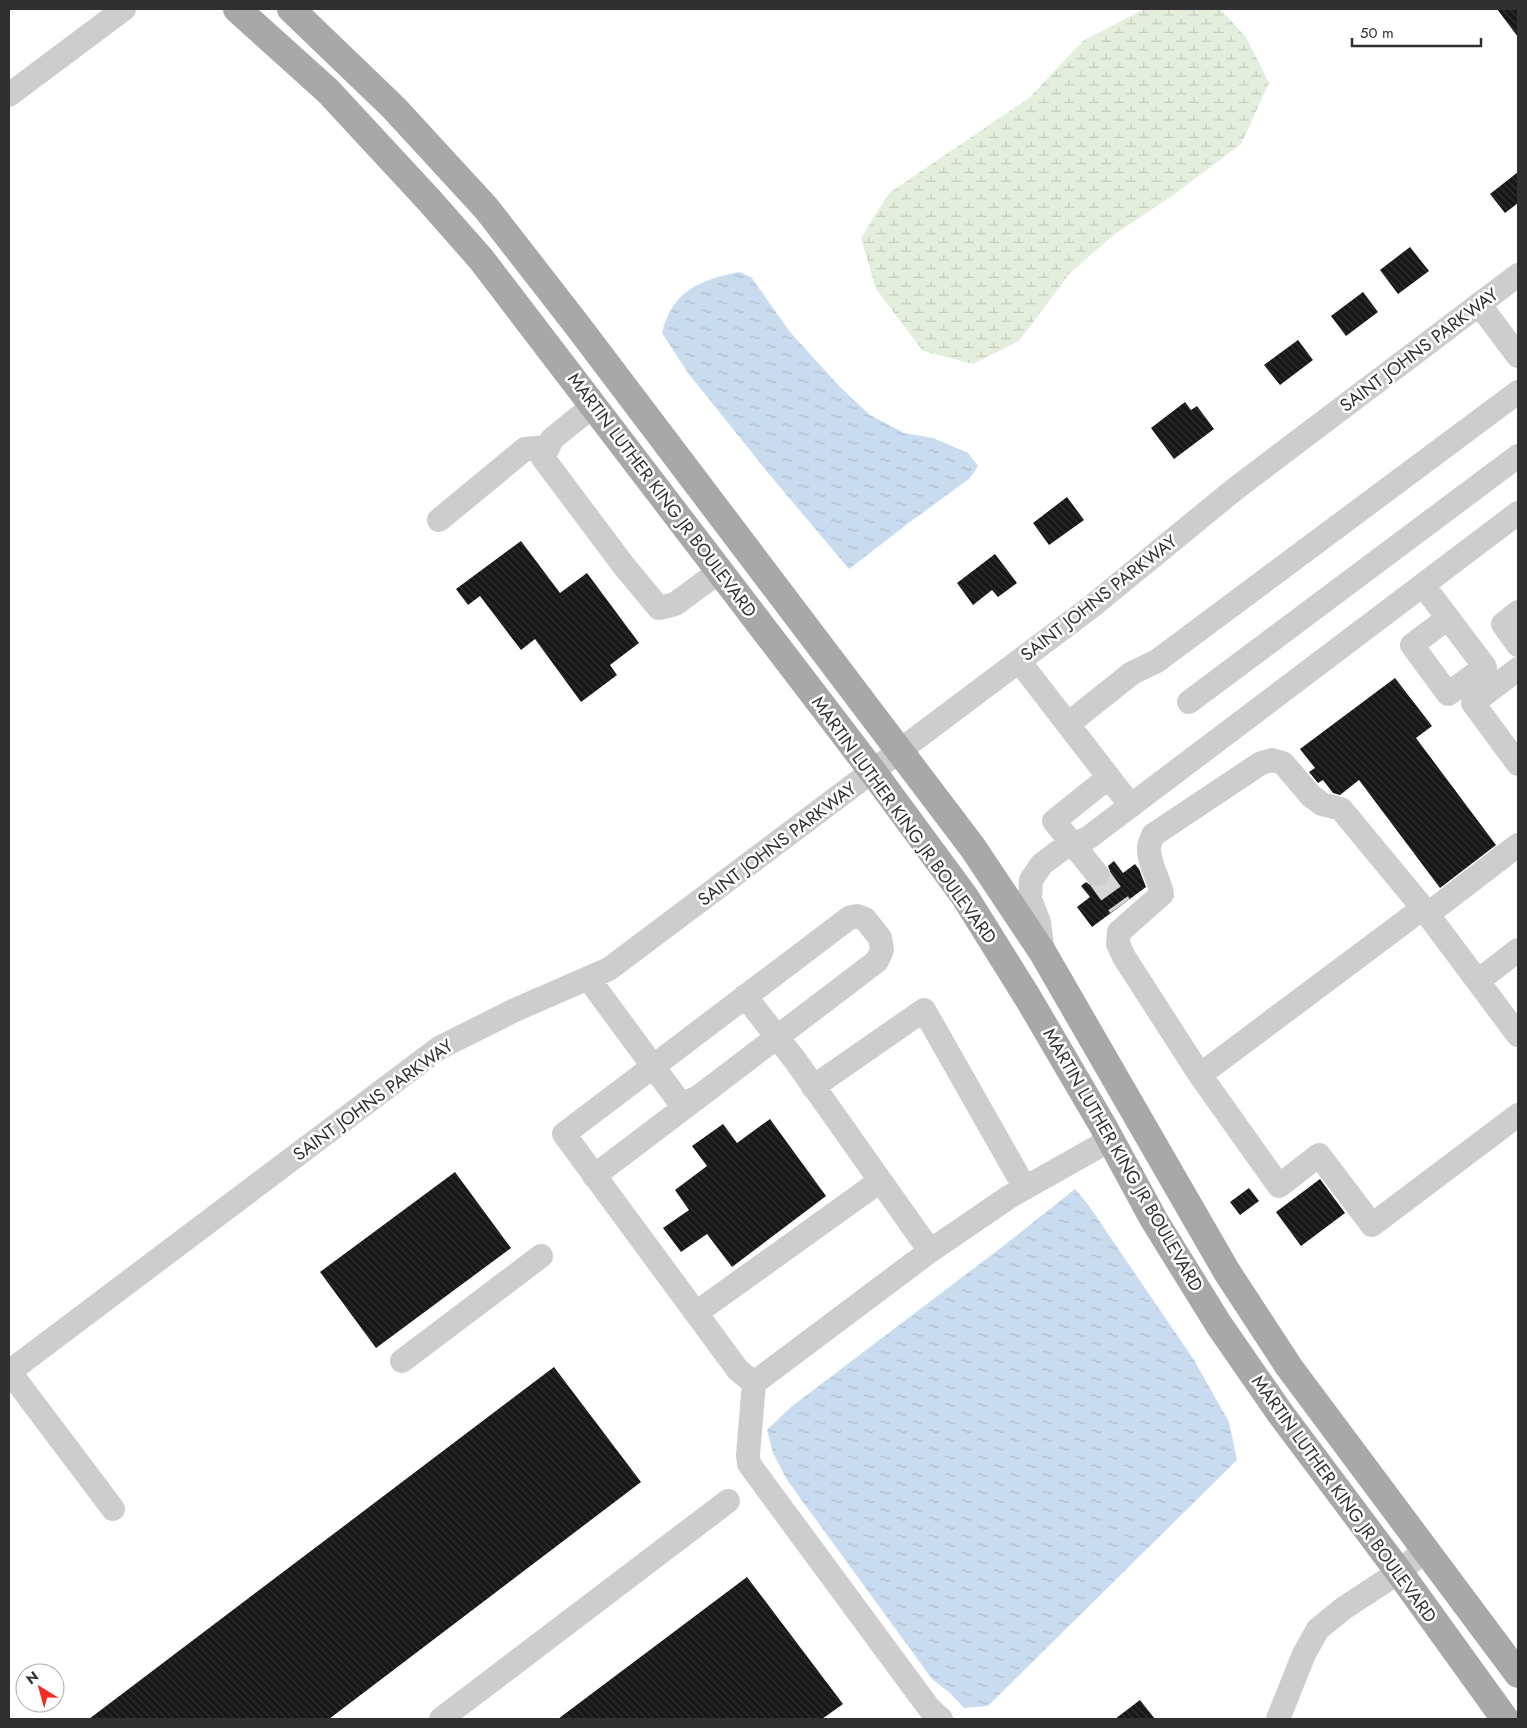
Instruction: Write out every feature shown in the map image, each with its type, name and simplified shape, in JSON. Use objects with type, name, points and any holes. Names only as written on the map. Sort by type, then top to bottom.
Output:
[{"type":"main road","name":"MARTIN LUTHER KING JR BOULEVARD","points":[[237,9],[328,90],[481,260],[594,405],[873,772],[965,897],[1028,998],[1154,1220],[1219,1325],[1280,1414],[1505,1719]]},
{"type":"main road","name":"MARTIN LUTHER KING JR BOULEVARD","points":[[291,9],[394,108],[486,208],[973,848],[1043,952],[1227,1272],[1288,1367],[1518,1674]]},
{"type":"main road","points":[[594,405],[609,401],[622,407],[690,495],[714,506]]},
{"type":"main road","points":[[1106,1133],[1119,1084]]},
{"type":"street","points":[[9,95],[124,9]]},
{"type":"street","name":"SAINT JOHNS PARKWAY","points":[[9,1371],[439,1048],[515,1010],[609,969],[1091,607],[1235,489],[1518,275]]},
{"type":"street","points":[[1479,304],[1518,356]]},
{"type":"street","points":[[1068,724],[1132,673],[1157,661],[1518,392]]},
{"type":"street","points":[[594,405],[552,439],[544,458],[624,566],[659,608],[675,604],[720,571]]},
{"type":"street","points":[[439,520],[525,449],[548,447]]},
{"type":"street","points":[[1189,702],[1518,456]]},
{"type":"street","points":[[1043,952],[1039,922],[1030,899],[1031,880],[1042,864],[1062,849],[1088,838],[1518,513]]},
{"type":"street","points":[[1423,585],[1448,618]]},
{"type":"street","points":[[1518,612],[1502,624],[1518,645]]},
{"type":"street","points":[[1019,661],[1131,806]]},
{"type":"street","points":[[1518,669],[1473,703],[1518,764]]},
{"type":"street","points":[[1518,1035],[1426,911],[1341,810],[1322,804],[1311,796],[1283,763],[1272,760],[1261,763],[1153,835],[1149,846],[1162,894],[1125,914],[1119,932],[1118,944],[1124,957],[1200,1075],[1279,1186],[1319,1155],[1372,1225],[1518,1115]]},
{"type":"street","points":[[1097,874],[1054,821],[1109,778]]},
{"type":"street","points":[[1200,1075],[1518,845]]},
{"type":"street","points":[[594,1176],[877,961],[882,950],[880,938],[865,919],[858,916],[849,918],[564,1134],[594,1176],[738,1370],[754,1383]]},
{"type":"street","points":[[1478,981],[1518,950]]},
{"type":"street","points":[[588,978],[678,1100],[687,1102],[696,1098]]},
{"type":"street","points":[[745,996],[777,1037],[930,1251]]},
{"type":"street","points":[[813,1087],[924,1010],[1025,1188]]},
{"type":"street","points":[[941,1719],[929,1708],[750,1464],[748,1454],[754,1383],[930,1251],[1106,1133]]},
{"type":"street","points":[[696,1312],[880,1181]]},
{"type":"street","points":[[402,1362],[541,1256]]},
{"type":"street","points":[[9,1371],[113,1509]]},
{"type":"street","points":[[441,1719],[728,1501]]},
{"type":"street","points":[[1278,1719],[1304,1654],[1318,1629],[1344,1608],[1398,1572],[1425,1550]]},
{"type":"green space","points":[[1144,9],[1220,9],[1246,37],[1269,83],[1241,144],[1172,196],[1115,234],[1070,273],[1019,341],[973,364],[923,351],[876,289],[861,238],[889,193],[1029,98],[1083,41]]},
{"type":"water","points":[[739,272],[751,277],[790,332],[839,386],[870,415],[904,433],[933,438],[968,453],[978,466],[970,478],[849,569],[769,474],[688,373],[662,333],[673,307],[680,297],[700,284]]},
{"type":"water","points":[[1075,1189],[1089,1206],[1194,1360],[1229,1422],[1237,1460],[988,1706],[964,1708],[950,1693],[932,1679],[787,1480],[773,1453],[767,1430],[791,1407],[1002,1247]]},
{"type":"building","points":[[1497,9],[1518,9],[1518,37]]},
{"type":"building","points":[[1518,172],[1518,203],[1505,213],[1490,194]]},
{"type":"building","points":[[1410,247],[1429,271],[1398,294],[1380,270]]},
{"type":"building","points":[[1363,292],[1378,312],[1346,336],[1331,316]]},
{"type":"building","points":[[1298,340],[1313,360],[1280,385],[1264,365]]},
{"type":"building","points":[[1185,402],[1191,410],[1197,406],[1214,429],[1174,459],[1151,428]]},
{"type":"building","points":[[1067,497],[1084,520],[1049,545],[1033,523]]},
{"type":"building","points":[[521,541],[560,593],[587,573],[639,643],[610,665],[617,675],[581,702],[535,639],[521,650],[480,596],[468,605],[456,589]]},
{"type":"building","points":[[995,554],[1017,583],[998,597],[992,590],[973,605],[957,583]]},
{"type":"building","points":[[1395,678],[1432,726],[1416,738],[1496,845],[1440,888],[1359,780],[1340,795],[1333,793],[1323,780],[1318,783],[1309,772],[1315,768],[1300,749]]},
{"type":"building","points":[[1114,861],[1123,873],[1135,864],[1146,887],[1092,927],[1077,907],[1090,897],[1081,886],[1086,882],[1093,887],[1105,885],[1110,878],[1108,866]]},
{"type":"building","points":[[770,1119],[826,1196],[732,1267],[707,1234],[681,1252],[663,1228],[689,1210],[675,1190],[707,1166],[692,1146],[723,1124],[737,1143]]},
{"type":"building","points":[[455,1172],[511,1248],[376,1348],[320,1272]]},
{"type":"building","points":[[1320,1179],[1345,1213],[1301,1246],[1276,1212]]},
{"type":"building","points":[[1249,1188],[1259,1201],[1240,1215],[1230,1202]]},
{"type":"building","points":[[554,1367],[641,1482],[329,1719],[89,1719]]},
{"type":"building","points":[[747,1577],[843,1704],[822,1719],[558,1719]]},
{"type":"building","points":[[1140,1700],[1155,1719],[1115,1719]]},
{"type":"tunnel","points":[[1097,874],[1120,906]]}]
